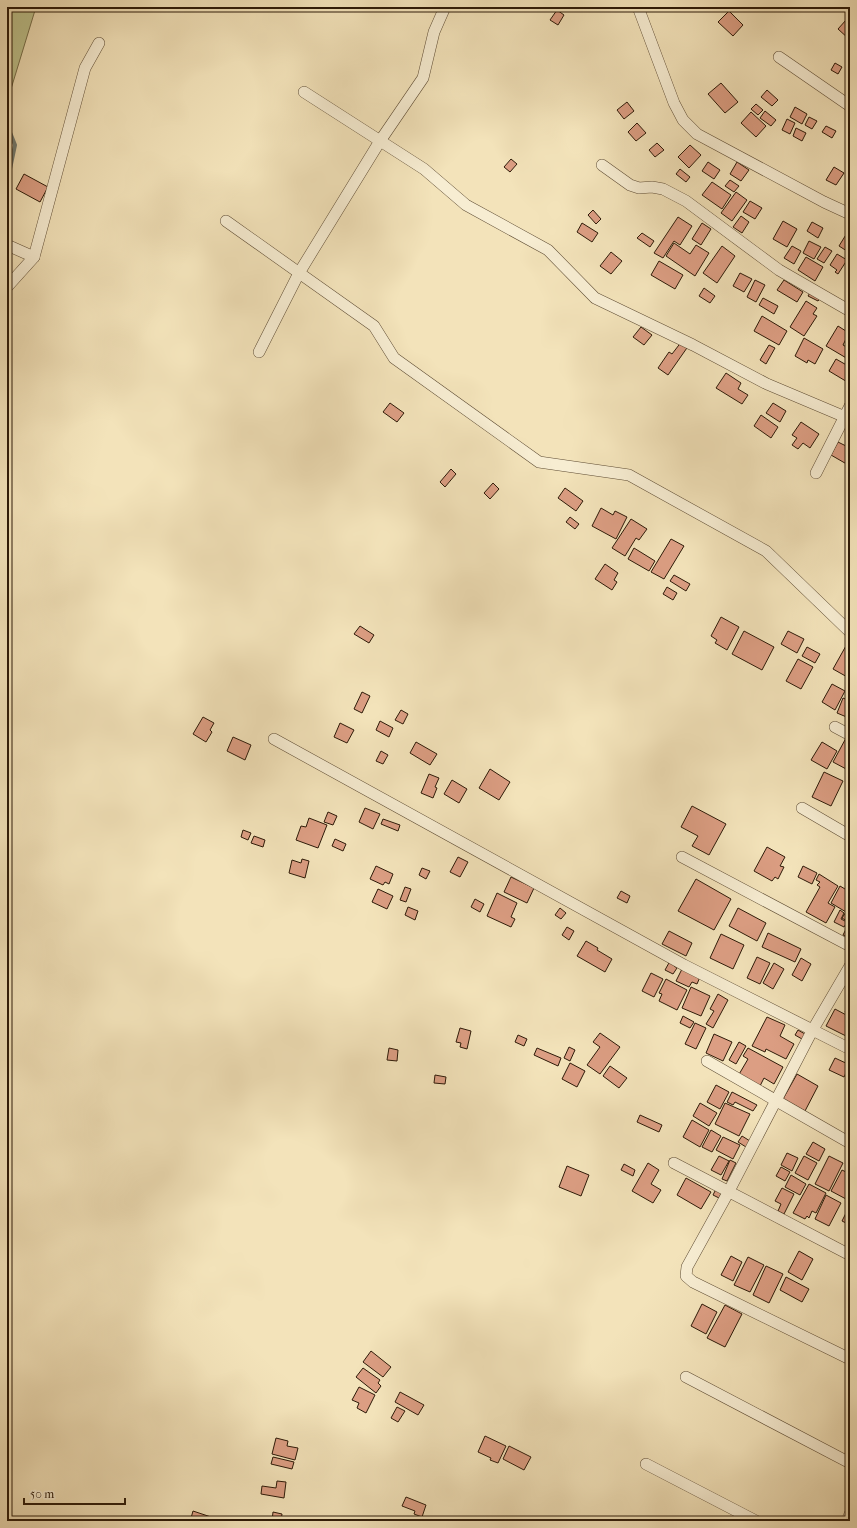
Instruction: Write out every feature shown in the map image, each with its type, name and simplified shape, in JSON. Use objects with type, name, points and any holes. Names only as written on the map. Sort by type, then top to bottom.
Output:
[{"type":"street","points":[[260,352],[299,273],[380,141],[423,78],[434,32],[445,7]]},
{"type":"street","points":[[638,7],[674,103],[683,120],[697,134],[824,202],[850,214]]},
{"type":"street","points":[[7,287],[34,257],[85,68],[99,43]]},
{"type":"street","points":[[779,57],[850,106]]},
{"type":"street","points":[[304,92],[424,169],[466,206],[548,250],[595,298],[693,345],[767,384],[847,418]]},
{"type":"street","points":[[602,165],[630,185],[639,188],[652,187],[663,189],[686,201],[779,270],[850,311]]},
{"type":"street","points":[[226,221],[374,326],[394,358],[539,462],[629,475],[766,551],[850,632]]},
{"type":"street","points":[[7,244],[34,257]]},
{"type":"street","points":[[816,473],[847,418],[850,406]]},
{"type":"street","points":[[835,727],[850,735]]},
{"type":"street","points":[[274,739],[684,965],[850,1049]]},
{"type":"street","points":[[802,808],[850,836]]},
{"type":"street","points":[[682,857],[850,946]]},
{"type":"street","points":[[850,966],[812,1031],[729,1191],[687,1267],[686,1276],[693,1282],[850,1359]]},
{"type":"street","points":[[707,1061],[850,1143]]},
{"type":"street","points":[[674,1162],[850,1256]]},
{"type":"street","points":[[686,1377],[850,1463]]},
{"type":"street","points":[[646,1464],[756,1521]]},
{"type":"street","points":[[847,1521],[850,1514]]},
{"type":"green space","points":[[7,7],[36,7],[7,102]]},
{"type":"building","points":[[557,10],[564,15],[558,25],[550,20]]},
{"type":"building","points":[[729,11],[743,25],[733,36],[718,22]]},
{"type":"building","points":[[846,20],[850,24],[849,39],[838,29]]},
{"type":"building","points":[[835,63],[842,67],[838,74],[831,70]]},
{"type":"building","points":[[721,83],[738,102],[725,113],[708,94]]},
{"type":"building","points":[[767,90],[778,100],[772,106],[761,97]]},
{"type":"building","points":[[627,102],[634,111],[624,119],[617,110]]},
{"type":"building","points":[[756,104],[763,110],[758,115],[751,109]]},
{"type":"building","points":[[795,107],[807,114],[802,124],[790,117]]},
{"type":"building","points":[[765,111],[776,120],[771,126],[760,118]]},
{"type":"building","points":[[751,112],[766,126],[756,137],[741,123]]},
{"type":"building","points":[[809,117],[817,121],[812,129],[805,125]]},
{"type":"building","points":[[787,119],[795,123],[790,134],[782,130]]},
{"type":"building","points":[[637,123],[646,133],[636,141],[628,132]]},
{"type":"building","points":[[826,126],[836,131],[832,138],[822,132]]},
{"type":"building","points":[[796,128],[806,133],[802,141],[793,136]]},
{"type":"building","points":[[657,143],[664,150],[655,157],[649,150]]},
{"type":"building","points":[[690,145],[701,155],[689,168],[678,157]]},
{"type":"building","points":[[511,159],[517,164],[510,172],[504,167]]},
{"type":"building","points":[[708,162],[720,170],[714,179],[702,171]]},
{"type":"building","points":[[737,162],[749,170],[741,181],[730,174]]},
{"type":"building","points":[[834,167],[844,173],[836,185],[826,180]]},
{"type":"building","points":[[680,169],[690,177],[686,182],[676,174]]},
{"type":"building","points":[[24,174],[48,187],[40,202],[16,189]]},
{"type":"building","points":[[730,180],[739,186],[734,192],[725,186]]},
{"type":"building","points":[[712,182],[731,195],[722,209],[702,195]]},
{"type":"building","points":[[736,192],[747,200],[732,221],[721,213]]},
{"type":"building","points":[[750,201],[762,208],[755,219],[743,212]]},
{"type":"building","points":[[593,210],[601,219],[596,224],[588,215]]},
{"type":"building","points":[[741,216],[749,222],[742,233],[733,227]]},
{"type":"building","points":[[678,217],[692,226],[680,245],[674,241],[663,258],[654,253]]},
{"type":"building","points":[[783,221],[797,229],[787,247],[773,239]]},
{"type":"building","points":[[812,222],[823,228],[818,238],[807,231]]},
{"type":"building","points":[[582,223],[598,233],[592,242],[577,232]]},
{"type":"building","points":[[702,223],[711,229],[701,245],[692,239]]},
{"type":"building","points":[[642,233],[654,241],[650,247],[637,238]]},
{"type":"building","points":[[847,233],[850,235],[850,253],[839,246]]},
{"type":"building","points":[[809,241],[821,247],[814,259],[803,253]]},
{"type":"building","points":[[674,243],[690,254],[696,245],[709,253],[695,276],[666,256]]},
{"type":"building","points":[[722,246],[735,256],[717,283],[703,273]]},
{"type":"building","points":[[792,246],[801,251],[794,264],[784,258]]},
{"type":"building","points":[[825,247],[832,251],[824,263],[817,259]]},
{"type":"building","points":[[611,252],[622,261],[611,274],[600,266]]},
{"type":"building","points":[[837,254],[847,260],[838,274],[835,272],[837,270],[830,265]]},
{"type":"building","points":[[806,257],[823,267],[815,281],[798,270]]},
{"type":"building","points":[[659,261],[683,275],[675,289],[651,275]]},
{"type":"building","points":[[740,273],[752,279],[744,292],[733,286]]},
{"type":"building","points":[[755,280],[765,285],[756,302],[747,297]]},
{"type":"building","points":[[784,280],[803,292],[797,302],[777,290]]},
{"type":"building","points":[[704,288],[715,296],[710,303],[699,296]]},
{"type":"building","points":[[811,291],[821,297],[818,301],[808,296]]},
{"type":"building","points":[[763,298],[778,306],[774,314],[759,305]]},
{"type":"building","points":[[806,301],[817,308],[813,314],[817,316],[804,336],[790,327]]},
{"type":"building","points":[[762,316],[787,331],[779,345],[754,331]]},
{"type":"building","points":[[838,326],[849,333],[843,345],[850,349],[850,356],[848,359],[826,346]]},
{"type":"building","points":[[641,327],[652,335],[644,345],[633,337]]},
{"type":"building","points":[[804,338],[823,349],[815,364],[808,360],[807,363],[795,356]]},
{"type":"building","points":[[682,341],[689,345],[668,375],[658,368],[669,352],[672,354]]},
{"type":"building","points":[[769,345],[775,348],[766,364],[760,360]]},
{"type":"building","points":[[836,359],[850,367],[849,383],[829,371]]},
{"type":"building","points":[[726,373],[741,383],[738,389],[748,395],[742,404],[716,388]]},
{"type":"building","points":[[390,403],[404,413],[397,422],[383,412]]},
{"type":"building","points":[[773,403],[786,411],[780,422],[766,413]]},
{"type":"building","points":[[761,415],[778,427],[771,438],[754,426]]},
{"type":"building","points":[[801,422],[819,434],[810,448],[803,443],[798,449],[792,445],[797,438],[792,435]]},
{"type":"building","points":[[838,442],[850,448],[850,466],[831,455]]},
{"type":"building","points":[[451,469],[456,474],[445,487],[440,482]]},
{"type":"building","points":[[493,483],[499,489],[490,499],[484,493]]},
{"type":"building","points":[[565,488],[583,501],[576,511],[558,498]]},
{"type":"building","points":[[601,508],[613,515],[615,511],[627,517],[616,539],[592,526]]},
{"type":"building","points":[[570,517],[579,524],[575,529],[566,522]]},
{"type":"building","points":[[631,519],[647,529],[639,540],[636,538],[625,556],[612,548]]},
{"type":"building","points":[[671,539],[684,546],[664,579],[651,572]]},
{"type":"building","points":[[634,548],[655,561],[649,571],[628,559]]},
{"type":"building","points":[[605,564],[618,573],[614,580],[617,582],[612,590],[595,579]]},
{"type":"building","points":[[674,575],[690,584],[686,591],[670,581]]},
{"type":"building","points":[[667,587],[677,593],[673,600],[663,594]]},
{"type":"building","points":[[721,617],[739,627],[727,650],[715,643],[717,640],[711,636]]},
{"type":"building","points":[[360,626],[374,635],[369,643],[354,634]]},
{"type":"building","points":[[744,631],[774,647],[762,670],[732,654]]},
{"type":"building","points":[[788,631],[804,639],[797,653],[781,644]]},
{"type":"building","points":[[847,644],[850,646],[849,678],[833,669]]},
{"type":"building","points":[[807,647],[820,654],[815,663],[802,656]]},
{"type":"building","points":[[798,659],[813,667],[801,689],[786,681]]},
{"type":"building","points":[[832,684],[845,691],[835,710],[822,702]]},
{"type":"building","points":[[362,692],[370,696],[362,713],[354,709]]},
{"type":"building","points":[[843,698],[850,701],[849,718],[837,713]]},
{"type":"building","points":[[401,710],[408,714],[403,724],[395,720]]},
{"type":"building","points":[[203,717],[214,723],[210,730],[212,732],[206,742],[193,734]]},
{"type":"building","points":[[380,721],[393,728],[389,737],[376,730]]},
{"type":"building","points":[[340,723],[354,730],[347,743],[334,737]]},
{"type":"building","points":[[233,737],[251,745],[245,760],[227,751]]},
{"type":"building","points":[[846,738],[850,740],[850,766],[848,770],[833,762]]},
{"type":"building","points":[[416,742],[437,754],[430,765],[410,753]]},
{"type":"building","points":[[822,742],[837,751],[827,769],[811,760]]},
{"type":"building","points":[[381,751],[388,755],[383,764],[376,761]]},
{"type":"building","points":[[490,769],[510,782],[499,800],[479,788]]},
{"type":"building","points":[[824,772],[843,781],[831,806],[812,797]]},
{"type":"building","points":[[429,774],[439,778],[435,787],[437,788],[433,798],[421,793]]},
{"type":"building","points":[[452,780],[467,789],[459,803],[444,794]]},
{"type":"building","points":[[692,806],[726,824],[709,855],[692,846],[698,836],[681,827]]},
{"type":"building","points":[[365,808],[380,814],[373,829],[359,822]]},
{"type":"building","points":[[328,812],[337,816],[333,825],[324,822]]},
{"type":"building","points":[[309,818],[327,825],[318,848],[296,840],[301,826],[306,827]]},
{"type":"building","points":[[383,819],[400,825],[398,831],[381,824]]},
{"type":"building","points":[[243,830],[251,833],[248,840],[241,837]]},
{"type":"building","points":[[254,836],[265,840],[263,847],[251,843]]},
{"type":"building","points":[[335,839],[346,844],[343,851],[332,846]]},
{"type":"building","points":[[767,847],[785,857],[780,866],[784,867],[778,879],[775,877],[772,881],[754,871]]},
{"type":"building","points":[[458,857],[468,862],[460,877],[450,872]]},
{"type":"building","points":[[302,859],[309,861],[305,878],[289,873],[292,860],[301,863]]},
{"type":"building","points":[[376,866],[393,874],[389,884],[385,882],[383,885],[370,879]]},
{"type":"building","points":[[803,866],[817,873],[812,884],[798,877]]},
{"type":"building","points":[[422,868],[430,871],[426,879],[419,875]]},
{"type":"building","points":[[819,874],[838,886],[828,903],[835,907],[826,923],[806,912],[820,887],[817,885],[820,882],[816,880]]},
{"type":"building","points":[[850,875],[850,886],[846,884]]},
{"type":"building","points":[[511,877],[534,888],[527,903],[504,892]]},
{"type":"building","points":[[696,879],[731,899],[714,930],[678,911]]},
{"type":"building","points":[[840,886],[850,892],[850,923],[842,918],[846,912],[831,903]]},
{"type":"building","points":[[405,887],[411,889],[406,902],[400,900]]},
{"type":"building","points":[[378,889],[393,896],[387,909],[372,902]]},
{"type":"building","points":[[621,891],[630,896],[627,903],[617,898]]},
{"type":"building","points":[[497,893],[517,903],[511,917],[515,919],[511,927],[487,916]]},
{"type":"building","points":[[475,899],[484,904],[480,912],[471,907]]},
{"type":"building","points":[[408,907],[418,911],[415,920],[405,915]]},
{"type":"building","points":[[560,908],[566,913],[561,919],[555,915]]},
{"type":"building","points":[[738,908],[766,923],[757,941],[729,926]]},
{"type":"building","points":[[840,910],[844,913],[841,919],[847,922],[844,927],[834,922]]},
{"type":"building","points":[[567,927],[574,931],[569,940],[562,935]]},
{"type":"building","points":[[847,927],[850,928],[850,938],[843,935]]},
{"type":"building","points":[[669,931],[692,943],[686,956],[662,944]]},
{"type":"building","points":[[768,933],[801,949],[795,962],[762,947]]},
{"type":"building","points":[[721,934],[744,945],[733,969],[710,958]]},
{"type":"building","points":[[586,941],[612,959],[605,972],[577,956]]},
{"type":"building","points":[[757,957],[770,963],[760,984],[747,978]]},
{"type":"building","points":[[801,958],[811,964],[802,981],[792,975]]},
{"type":"building","points":[[670,961],[675,964],[674,966],[677,968],[673,974],[665,970]]},
{"type":"building","points":[[774,963],[784,969],[773,989],[763,983]]},
{"type":"building","points":[[682,969],[700,977],[697,984],[692,982],[689,987],[676,981]]},
{"type":"building","points":[[651,973],[663,979],[654,997],[642,991]]},
{"type":"building","points":[[666,979],[687,990],[677,1010],[659,1001],[662,994],[659,993]]},
{"type":"building","points":[[691,987],[710,996],[701,1016],[682,1008]]},
{"type":"building","points":[[718,994],[728,1000],[713,1028],[706,1024],[714,1011],[710,1009]]},
{"type":"building","points":[[850,1003],[850,1014],[845,1012]]},
{"type":"building","points":[[835,1009],[850,1017],[850,1038],[826,1026]]},
{"type":"building","points":[[683,1016],[694,1022],[690,1028],[680,1023]]},
{"type":"building","points":[[767,1017],[785,1025],[780,1036],[794,1044],[786,1059],[766,1049],[765,1052],[752,1046]]},
{"type":"building","points":[[695,1023],[706,1028],[696,1049],[685,1044]]},
{"type":"building","points":[[460,1028],[471,1031],[467,1049],[460,1047],[461,1043],[456,1042]]},
{"type":"building","points":[[798,1030],[805,1034],[802,1039],[795,1035]]},
{"type":"building","points":[[600,1033],[620,1047],[600,1074],[587,1065],[600,1047],[593,1042]]},
{"type":"building","points":[[714,1034],[732,1042],[723,1061],[706,1053]]},
{"type":"building","points":[[518,1035],[527,1039],[524,1046],[515,1042]]},
{"type":"building","points":[[739,1042],[746,1046],[736,1064],[729,1060]]},
{"type":"building","points":[[569,1047],[575,1050],[570,1061],[564,1058]]},
{"type":"building","points":[[389,1048],[398,1050],[397,1061],[387,1060]]},
{"type":"building","points":[[537,1048],[561,1058],[558,1066],[534,1055]]},
{"type":"building","points":[[748,1048],[783,1067],[774,1084],[764,1078],[759,1088],[738,1076],[748,1059],[743,1056]]},
{"type":"building","points":[[835,1058],[850,1065],[844,1077],[829,1070]]},
{"type":"building","points":[[570,1063],[585,1071],[577,1087],[562,1079]]},
{"type":"building","points":[[610,1066],[627,1078],[619,1088],[603,1076]]},
{"type":"building","points":[[797,1074],[818,1086],[805,1111],[783,1099]]},
{"type":"building","points":[[435,1075],[446,1077],[445,1084],[434,1083]]},
{"type":"building","points":[[716,1085],[729,1092],[720,1109],[707,1102]]},
{"type":"building","points":[[732,1092],[757,1105],[753,1111],[735,1102],[733,1105],[727,1102]]},
{"type":"building","points":[[700,1103],[717,1113],[709,1126],[693,1116]]},
{"type":"building","points":[[725,1103],[750,1114],[739,1136],[715,1124]]},
{"type":"building","points":[[640,1115],[662,1125],[659,1132],[637,1122]]},
{"type":"building","points":[[692,1120],[709,1130],[700,1147],[683,1137]]},
{"type":"building","points":[[711,1130],[721,1136],[712,1152],[702,1147]]},
{"type":"building","points":[[742,1136],[750,1141],[746,1147],[738,1142]]},
{"type":"building","points":[[723,1137],[740,1145],[733,1159],[716,1150]]},
{"type":"building","points":[[813,1142],[825,1149],[819,1161],[806,1154]]},
{"type":"building","points":[[787,1153],[798,1158],[792,1171],[781,1165]]},
{"type":"building","points":[[719,1156],[729,1161],[721,1175],[711,1170]]},
{"type":"building","points":[[804,1156],[817,1163],[808,1180],[795,1173]]},
{"type":"building","points":[[829,1156],[843,1163],[829,1191],[815,1184]]},
{"type":"building","points":[[730,1160],[736,1163],[727,1181],[722,1179]]},
{"type":"building","points":[[648,1163],[659,1170],[651,1184],[661,1190],[653,1203],[632,1191]]},
{"type":"building","points":[[624,1164],[635,1170],[633,1176],[621,1170]]},
{"type":"building","points":[[567,1166],[589,1175],[581,1196],[559,1187]]},
{"type":"building","points":[[781,1167],[790,1172],[785,1181],[776,1176]]},
{"type":"building","points":[[842,1170],[850,1174],[850,1192],[846,1199],[831,1191]]},
{"type":"building","points":[[791,1175],[806,1184],[800,1195],[785,1187]]},
{"type":"building","points":[[686,1178],[711,1192],[701,1209],[677,1195]]},
{"type":"building","points":[[809,1184],[826,1193],[816,1213],[812,1211],[809,1218],[807,1216],[805,1219],[793,1213]]},
{"type":"building","points":[[782,1188],[794,1194],[784,1214],[778,1211],[781,1204],[775,1201]]},
{"type":"building","points":[[716,1189],[722,1192],[719,1198],[713,1195]]},
{"type":"building","points":[[826,1195],[841,1203],[829,1226],[815,1219]]},
{"type":"building","points":[[847,1211],[850,1212],[850,1225],[842,1221]]},
{"type":"building","points":[[799,1251],[813,1259],[802,1280],[788,1272]]},
{"type":"building","points":[[731,1256],[742,1262],[733,1281],[721,1275]]},
{"type":"building","points":[[748,1257],[764,1265],[750,1292],[734,1285]]},
{"type":"building","points":[[766,1266],[783,1274],[769,1303],[753,1295]]},
{"type":"building","points":[[786,1277],[809,1289],[802,1302],[780,1290]]},
{"type":"building","points":[[702,1304],[717,1312],[706,1334],[691,1326]]},
{"type":"building","points":[[725,1305],[742,1314],[725,1347],[707,1338]]},
{"type":"building","points":[[371,1351],[391,1367],[383,1377],[363,1362]]},
{"type":"building","points":[[363,1368],[380,1380],[378,1383],[381,1386],[376,1393],[356,1377]]},
{"type":"building","points":[[359,1387],[375,1395],[366,1413],[357,1408],[359,1403],[352,1400]]},
{"type":"building","points":[[400,1392],[424,1405],[418,1415],[395,1402]]},
{"type":"building","points":[[397,1407],[405,1411],[398,1422],[391,1418]]},
{"type":"building","points":[[485,1436],[506,1446],[498,1463],[490,1460],[491,1458],[478,1452]]},
{"type":"building","points":[[276,1438],[288,1441],[287,1446],[298,1448],[295,1460],[272,1454]]},
{"type":"building","points":[[509,1446],[531,1457],[524,1470],[503,1459]]},
{"type":"building","points":[[273,1457],[294,1462],[292,1469],[271,1464]]},
{"type":"building","points":[[277,1481],[286,1482],[284,1498],[261,1494],[262,1486],[276,1488]]},
{"type":"building","points":[[406,1497],[426,1505],[422,1517],[414,1514],[415,1511],[402,1506]]},
{"type":"building","points":[[193,1511],[214,1518],[213,1521],[200,1521],[191,1518]]},
{"type":"building","points":[[273,1512],[282,1514],[281,1521],[272,1521]]},
{"type":"waterway","points":[[7,125],[15,145],[7,183]]}]
